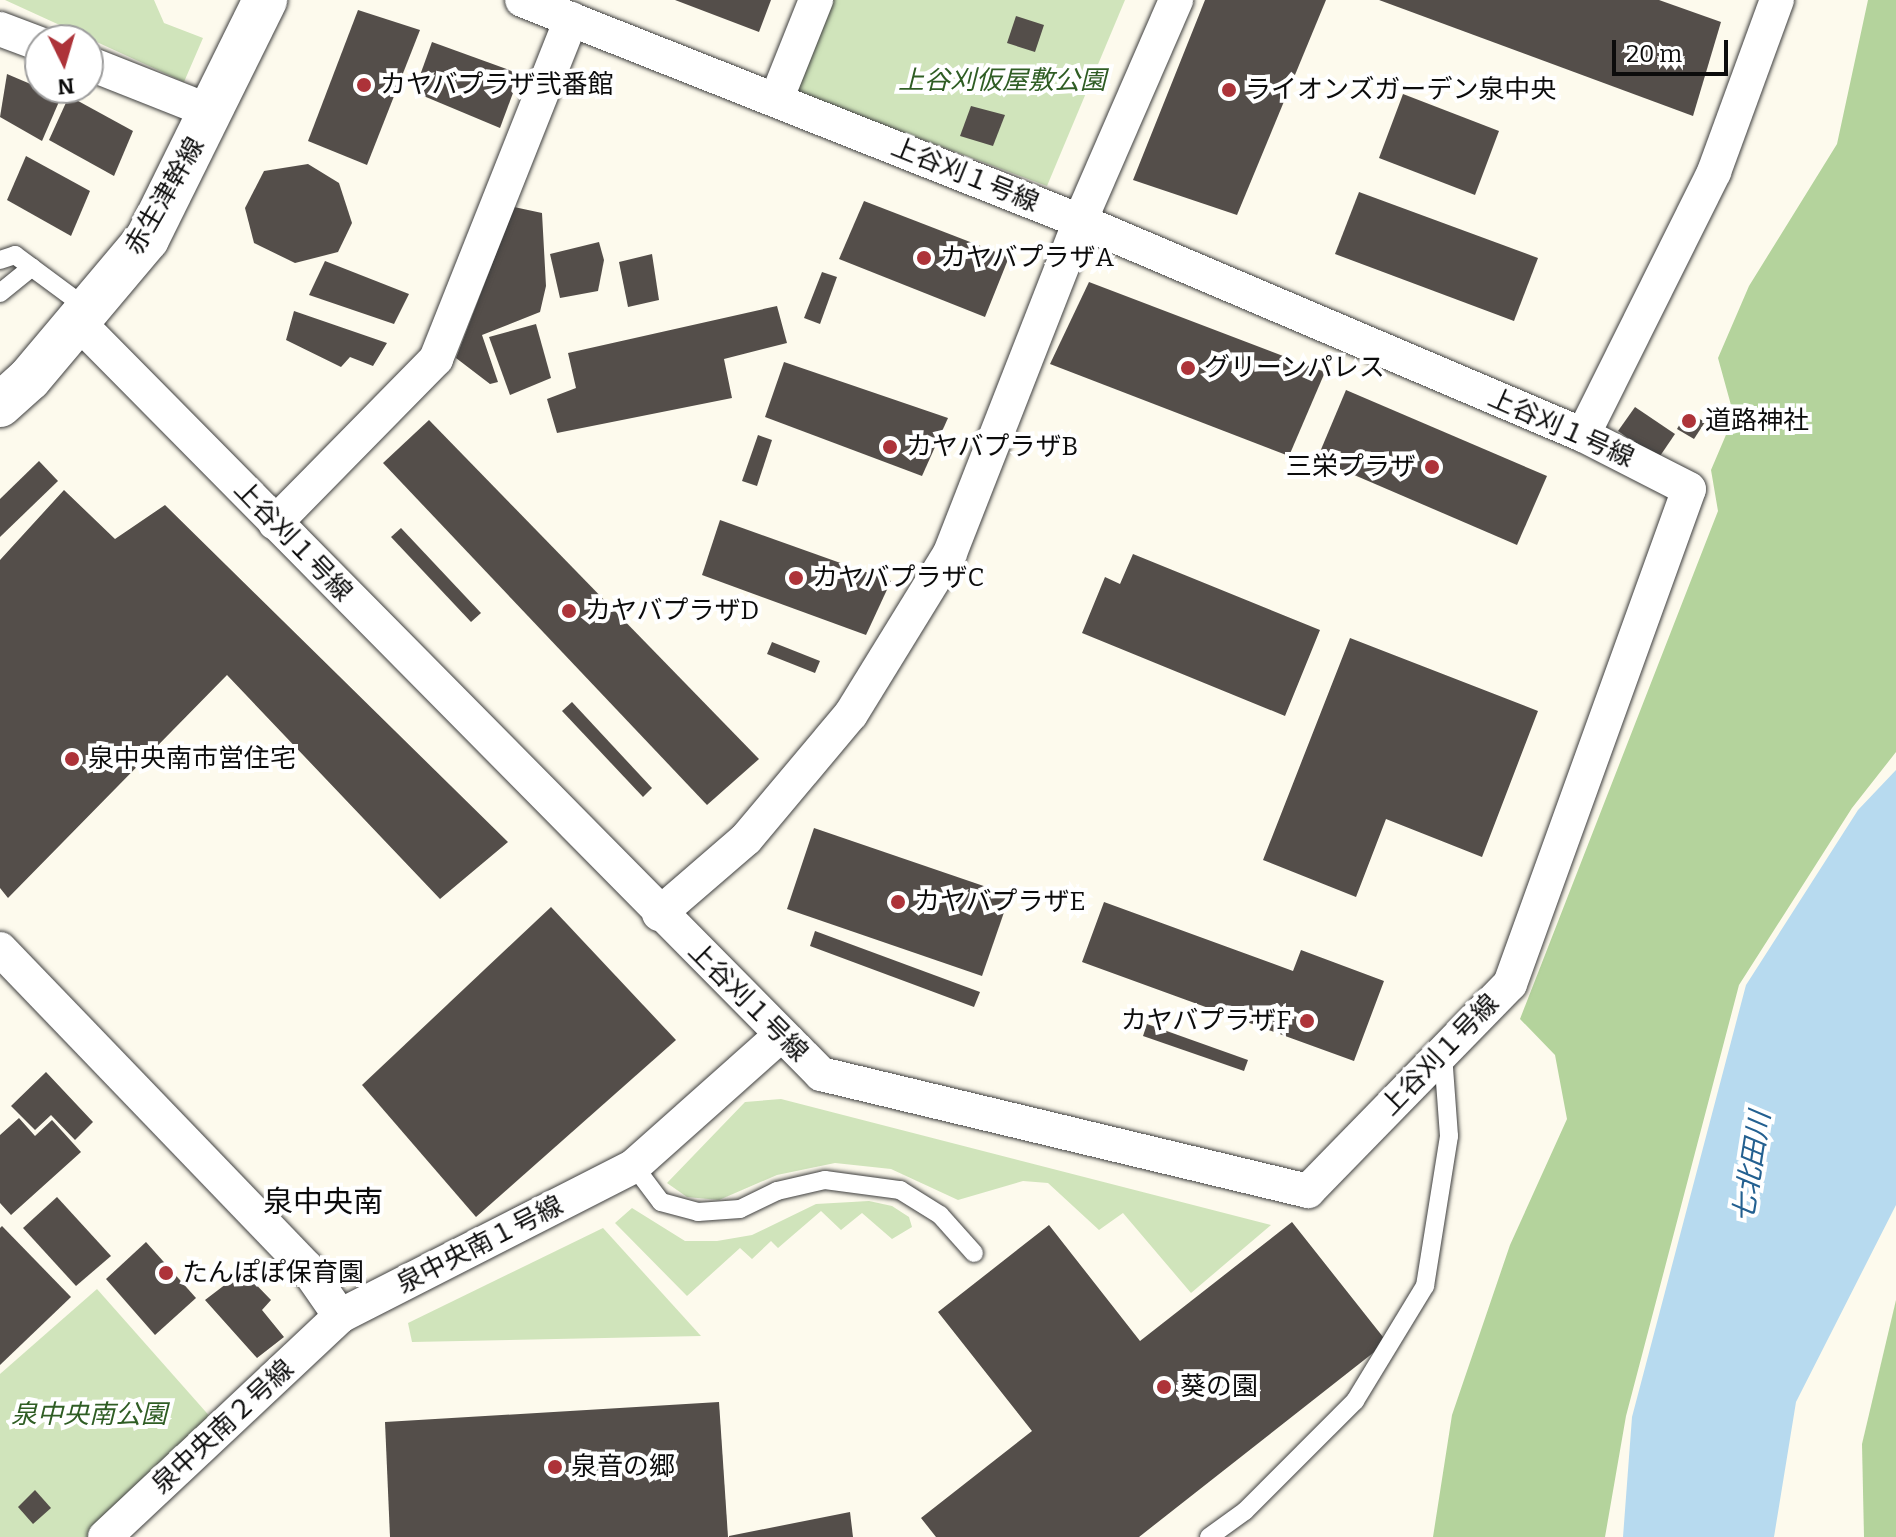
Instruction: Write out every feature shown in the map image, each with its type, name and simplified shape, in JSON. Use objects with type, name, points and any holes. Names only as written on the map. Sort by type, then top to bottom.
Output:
[{"type":"street","name":"赤生津幹線","points":[[0,405],[83,315],[147,239],[265,0]]},
{"type":"street","name":"上谷刈１号線","points":[[83,315],[275,523],[659,914],[821,1074],[1308,1191],[1510,984],[1689,489],[1583,435],[1080,221],[522,0]]},
{"type":"street","points":[[776,100],[816,0]]},
{"type":"street","points":[[659,914],[746,839],[851,714],[950,553],[1080,221],[1176,0]]},
{"type":"street","points":[[1583,435],[1714,172],[1769,2]]},
{"type":"street","points":[[275,523],[436,359],[571,19]]},
{"type":"street","points":[[0,29],[24,38]]},
{"type":"street","points":[[104,69],[212,112]]},
{"type":"street","points":[[0,949],[306,1267],[340,1316]]},
{"type":"street","name":"泉中央南１号線","points":[[340,1316],[634,1166],[781,1035]]},
{"type":"street","name":"泉中央南２号線","points":[[105,1537],[340,1316]]},
{"type":"lane","points":[[0,260],[15,255],[83,315]]},
{"type":"lane","points":[[0,293],[32,267]]},
{"type":"lane","points":[[1209,1537],[1245,1511],[1355,1401],[1425,1286],[1449,1136],[1443,1052]]},
{"type":"lane","points":[[634,1166],[661,1202],[698,1212],[740,1209],[777,1191],[825,1180],[900,1190],[940,1215],[974,1253]]},
{"type":"green space","points":[[5,0],[154,0],[164,23],[203,38],[184,82],[104,45],[104,24],[57,24]]},
{"type":"green space","name":"上谷刈仮屋敷公園","points":[[827,0],[1125,0],[1047,186],[796,92]]},
{"type":"green space","points":[[1868,0],[1896,0],[1896,752],[1852,808],[1739,985],[1626,1416],[1605,1537],[1433,1537],[1452,1415],[1510,1245],[1567,1119],[1555,1055],[1520,1019],[1718,511],[1711,470],[1734,416],[1718,358],[1749,286],[1837,144]]},
{"type":"green space","points":[[781,1099],[1271,1225],[1191,1293],[1123,1213],[1099,1230],[1048,1183],[1023,1181],[958,1200],[891,1169],[835,1163],[777,1175],[719,1200],[687,1197],[667,1183],[745,1102]]},
{"type":"green space","points":[[869,1201],[892,1206],[909,1217],[912,1227],[892,1239],[862,1213],[841,1230],[821,1211],[778,1248],[771,1241],[752,1259],[740,1248],[687,1296],[615,1223],[632,1208],[685,1241],[717,1241],[752,1235],[816,1204]]},
{"type":"green space","points":[[603,1228],[701,1336],[412,1342],[408,1323]]},
{"type":"green space","name":"泉中央南公園","points":[[97,1289],[213,1420],[91,1537],[0,1537],[0,1374]]},
{"type":"green space","points":[[1896,1300],[1896,1537],[1864,1537],[1862,1444]]},
{"type":"water","name":"七北田川","points":[[1896,770],[1896,1205],[1796,1402],[1774,1537],[1623,1537],[1632,1417],[1746,985],[1858,810]]},
{"type":"building","points":[[675,0],[771,0],[759,32]]},
{"type":"building","name":"ライオンズガーデン泉中央","points":[[1205,0],[1326,0],[1237,215],[1133,180]]},
{"type":"building","name":"ライオンズガーデン泉中央","points":[[1379,0],[1659,0],[1721,22],[1693,116]]},
{"type":"building","name":"カヤバプラザ弐番館","points":[[358,10],[420,30],[367,165],[308,141]]},
{"type":"building","points":[[1016,16],[1044,25],[1035,52],[1007,43]]},
{"type":"building","points":[[432,42],[520,74],[500,128],[414,92]]},
{"type":"building","points":[[7,74],[24,81],[24,104],[58,104],[42,141],[0,117]]},
{"type":"building","points":[[1403,94],[1499,131],[1475,195],[1379,158]]},
{"type":"building","points":[[65,104],[84,104],[133,131],[114,176],[49,140]]},
{"type":"building","points":[[971,106],[1005,115],[993,146],[960,136]]},
{"type":"building","points":[[26,156],[90,191],[71,236],[7,200]]},
{"type":"building","points":[[308,164],[339,183],[352,223],[338,252],[295,263],[254,243],[245,208],[264,171]]},
{"type":"building","points":[[1359,192],[1538,258],[1514,321],[1335,254]]},
{"type":"building","name":"カヤバプラザA","points":[[864,201],[1009,257],[985,317],[839,259]]},
{"type":"building","points":[[514,207],[542,213],[546,286],[540,312],[482,335],[498,382],[490,384],[456,358]]},
{"type":"building","points":[[599,242],[604,260],[598,291],[560,298],[550,254]]},
{"type":"building","points":[[652,254],[659,300],[628,307],[619,262]]},
{"type":"building","points":[[325,261],[409,294],[394,324],[309,295]]},
{"type":"building","points":[[822,272],[837,277],[820,324],[804,318]]},
{"type":"building","name":"グリーンパレス","points":[[1089,282],[1325,372],[1289,456],[1050,364]]},
{"type":"building","points":[[777,306],[787,343],[724,359],[732,398],[557,433],[547,399],[576,388],[568,353]]},
{"type":"building","points":[[294,311],[387,343],[373,366],[350,357],[341,367],[286,340]]},
{"type":"building","points":[[536,324],[551,378],[510,395],[489,337]]},
{"type":"building","name":"カヤバプラザB","points":[[784,362],[948,418],[922,476],[765,417]]},
{"type":"building","name":"三栄プラザ","points":[[1346,390],[1547,476],[1517,545],[1317,459]]},
{"type":"building","points":[[1635,407],[1675,434],[1658,459],[1618,431]]},
{"type":"building","points":[[1687,412],[1705,422],[1694,439],[1677,429]]},
{"type":"building","name":"カヤバプラザD","points":[[429,420],[759,759],[707,805],[383,463]]},
{"type":"building","points":[[758,435],[772,440],[757,486],[742,481]]},
{"type":"building","points":[[39,461],[58,481],[0,537],[0,499]]},
{"type":"building","name":"泉中央南市営住宅","points":[[64,490],[115,539],[165,505],[508,842],[440,899],[227,675],[8,898],[0,888],[0,560]]},
{"type":"building","name":"カヤバプラザC","points":[[720,520],[891,581],[866,635],[702,575]]},
{"type":"building","points":[[401,528],[481,613],[471,622],[391,537]]},
{"type":"building","points":[[1133,554],[1320,630],[1285,716],[1082,633],[1105,577],[1120,584]]},
{"type":"building","points":[[1350,638],[1538,711],[1482,857],[1386,819],[1356,897],[1263,860]]},
{"type":"building","points":[[772,642],[820,661],[815,673],[767,654]]},
{"type":"building","points":[[572,702],[652,788],[643,797],[562,711]]},
{"type":"building","name":"カヤバプラザE","points":[[814,828],[1010,895],[982,976],[787,909]]},
{"type":"building","name":"カヤバプラザF","points":[[1104,902],[1293,971],[1301,950],[1384,981],[1354,1061],[1082,962]]},
{"type":"building","points":[[551,907],[676,1040],[476,1217],[362,1085]]},
{"type":"building","points":[[815,931],[980,992],[974,1007],[810,946]]},
{"type":"building","points":[[1147,1024],[1248,1060],[1244,1071],[1143,1036]]},
{"type":"building","points":[[46,1072],[93,1122],[75,1140],[51,1115],[35,1130],[11,1106]]},
{"type":"building","points":[[19,1118],[35,1136],[52,1120],[81,1152],[11,1215],[0,1203],[0,1135]]},
{"type":"building","points":[[57,1197],[111,1256],[76,1286],[23,1228]]},
{"type":"building","name":"葵の園","points":[[1292,1222],[1387,1342],[1139,1537],[936,1537],[921,1518],[1032,1431],[938,1312],[1049,1225],[1140,1341]]},
{"type":"building","points":[[2,1226],[71,1297],[0,1365],[0,1228]]},
{"type":"building","points":[[146,1242],[196,1298],[155,1335],[106,1279]]},
{"type":"building","points":[[243,1271],[271,1300],[262,1310],[284,1337],[257,1358],[205,1300]]},
{"type":"building","name":"泉音の郷","points":[[719,1402],[728,1537],[390,1537],[385,1422]]},
{"type":"building","points":[[35,1490],[51,1508],[33,1524],[18,1507]]},
{"type":"building","points":[[850,1512],[853,1537],[729,1537],[729,1536]]},
{"type":"place","name":"カヤバプラザ弐番館","points":[[364,85]]},
{"type":"place","name":"ライオンズガーデン泉中央","points":[[1229,90]]},
{"type":"place","name":"カヤバプラザA","points":[[924,258]]},
{"type":"place","name":"グリーンパレス","points":[[1188,368]]},
{"type":"place","name":"道路神社","points":[[1689,421]]},
{"type":"place","name":"カヤバプラザB","points":[[890,447]]},
{"type":"place","name":"三栄プラザ","points":[[1432,467]]},
{"type":"place","name":"カヤバプラザC","points":[[796,578]]},
{"type":"place","name":"カヤバプラザD","points":[[569,611]]},
{"type":"place","name":"泉中央南市営住宅","points":[[72,759]]},
{"type":"place","name":"カヤバプラザE","points":[[898,902]]},
{"type":"place","name":"カヤバプラザF","points":[[1307,1021]]},
{"type":"place","name":"たんぽぽ保育園","points":[[166,1273]]},
{"type":"place","name":"葵の園","points":[[1164,1387]]},
{"type":"place","name":"泉音の郷","points":[[555,1467]]},
{"type":"district","name":"泉中央南","points":[[323,1202]]}]
